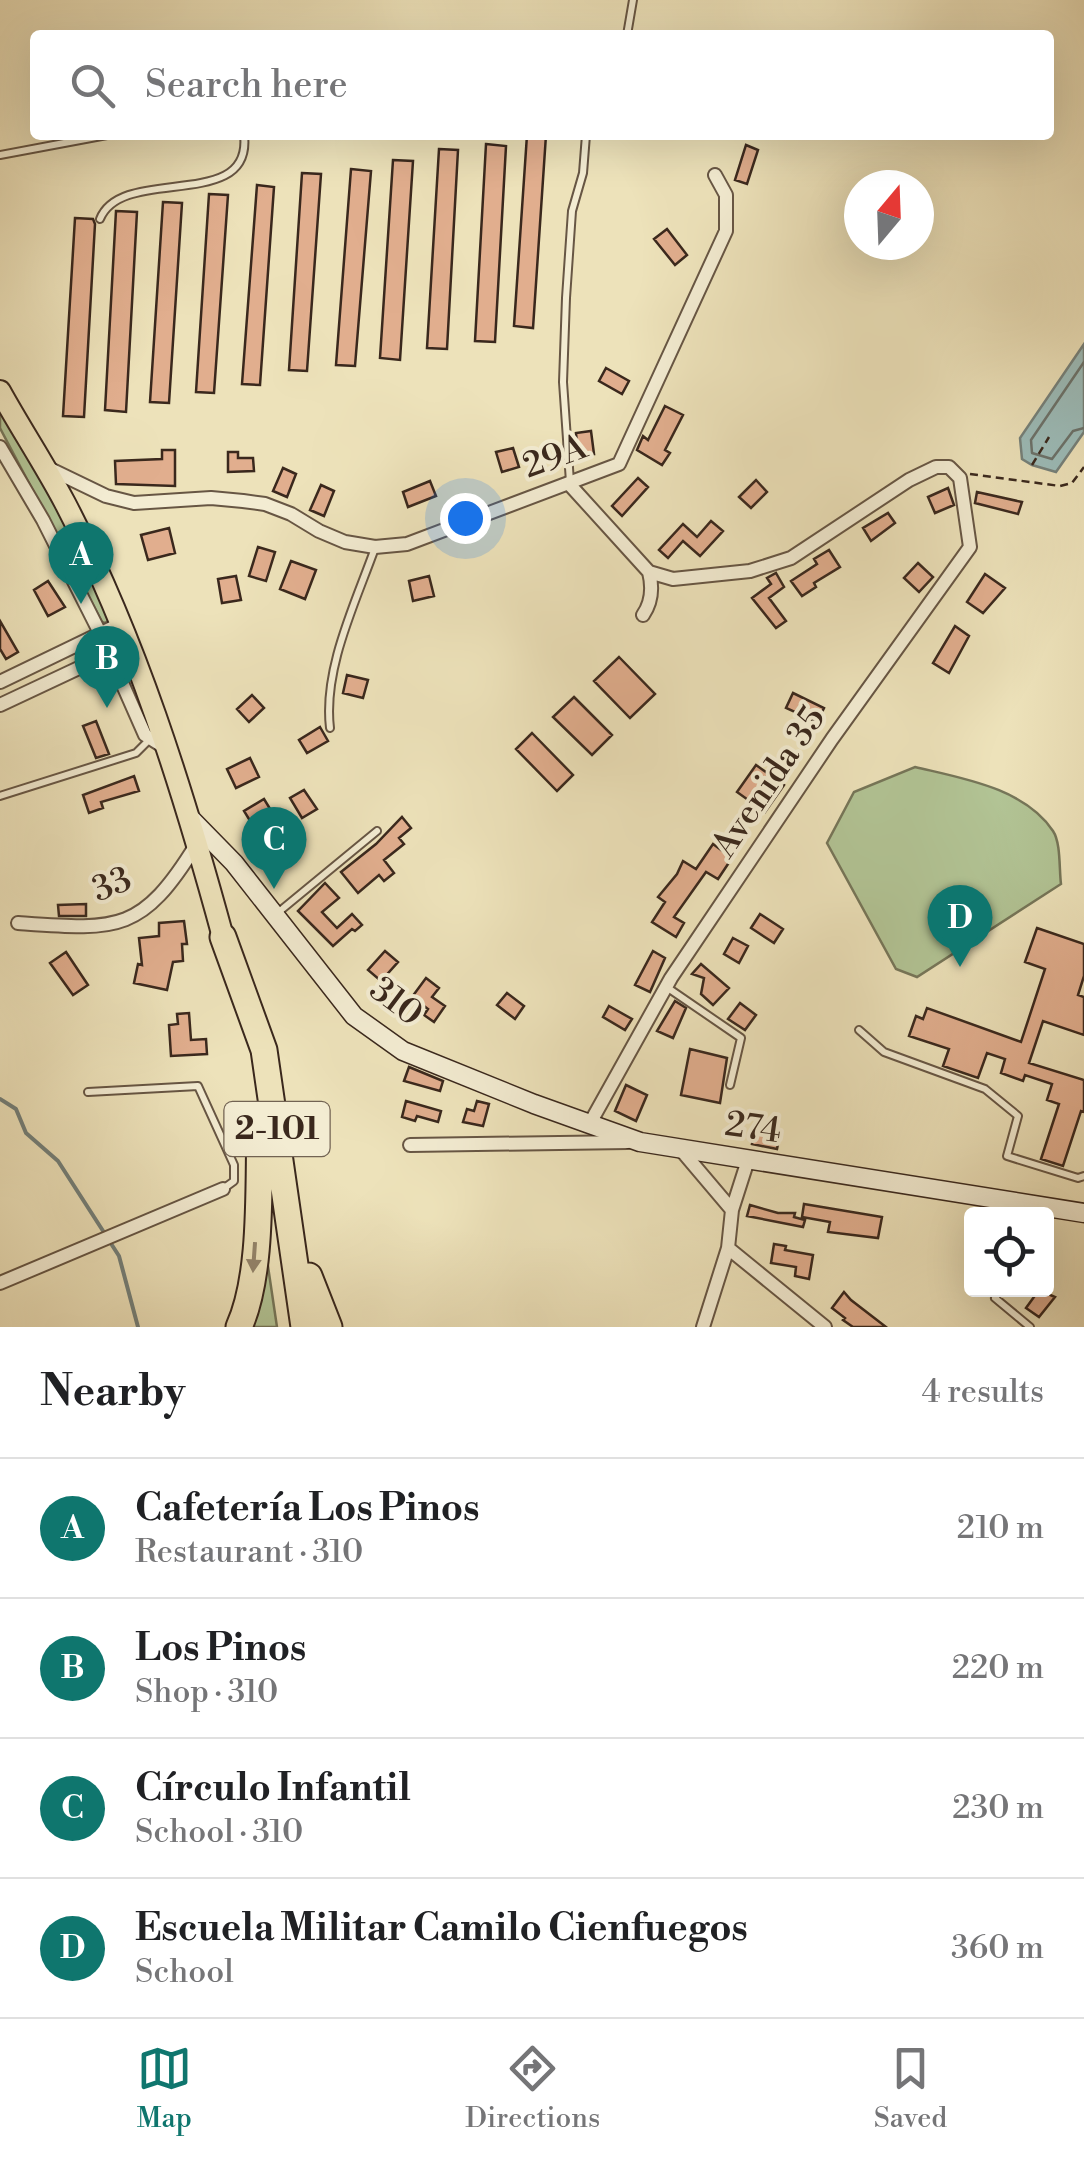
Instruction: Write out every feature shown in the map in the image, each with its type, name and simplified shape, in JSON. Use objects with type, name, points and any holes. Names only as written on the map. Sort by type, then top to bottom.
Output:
[{"type":"highway","name":"2-101","points":[[224,938],[260,1124],[290,1327]]},
{"type":"highway","name":"2-101","points":[[224,938],[264,1050],[304,1327]]},
{"type":"highway","points":[[239,1327],[251,1291],[260,1124]]},
{"type":"highway","points":[[288,1216],[329,1327]]},
{"type":"main road","name":"2-101","points":[[0,391],[64,501],[110,629],[158,743],[179,782],[224,938]]},
{"type":"street","name":"29A","points":[[42,465],[106,496],[134,503],[211,498],[266,504],[332,536],[375,547],[408,544],[619,464],[726,230],[726,195],[716,175]]},
{"type":"street","points":[[0,447],[110,629],[0,685],[4,704],[119,649]]},
{"type":"street","points":[[570,485],[649,572],[673,579],[750,571],[791,558],[909,480],[936,467],[949,467],[954,472]]},
{"type":"street","name":"Avenida 35","points":[[590,1125],[667,987],[832,740],[970,547],[960,478],[954,472]]},
{"type":"street","points":[[642,615],[650,606],[649,572]]},
{"type":"street","name":"310","points":[[185,813],[234,863],[354,1016],[403,1051],[640,1142]]},
{"type":"street","name":"33","points":[[18,922],[111,926],[148,908],[170,888],[198,843]]},
{"type":"street","name":"274","points":[[410,1145],[640,1142],[1030,1207]]},
{"type":"street","points":[[682,1151],[732,1210]]},
{"type":"street","points":[[703,1327],[728,1248],[732,1210],[748,1160]]},
{"type":"street","points":[[0,1283],[223,1189]]},
{"type":"street","name":"274","points":[[1054,1210],[1084,1213]]},
{"type":"street","points":[[728,1248],[825,1327]]},
{"type":"lane","points":[[627,30],[633,0]]},
{"type":"lane","points":[[0,154],[78,140]]},
{"type":"lane","points":[[100,219],[104,208],[128,196],[228,176],[241,162],[243,140]]},
{"type":"lane","points":[[570,485],[563,382],[566,298],[572,211],[583,173],[586,140]]},
{"type":"lane","points":[[330,728],[329,700],[335,669],[375,547]]},
{"type":"lane","points":[[0,796],[124,758],[158,743]]},
{"type":"lane","points":[[274,915],[377,832]]},
{"type":"lane","points":[[667,987],[741,1038],[730,1085]]},
{"type":"lane","points":[[858,1030],[884,1052],[984,1088],[1018,1116],[1007,1156],[1078,1178],[1084,1176]]},
{"type":"lane","points":[[88,1092],[198,1086],[234,1166],[234,1181],[223,1189]]},
{"type":"lane","points":[[996,1297],[1030,1327]]},
{"type":"path","points":[[1032,466],[1049,438]]},
{"type":"path","points":[[954,472],[1060,486],[1072,483],[1084,466]]},
{"type":"green space","points":[[0,407],[59,511],[111,619],[105,623],[0,428]]},
{"type":"green space","points":[[915,767],[991,787],[1041,816],[1056,836],[1061,884],[917,977],[896,969],[827,843],[854,792]]},
{"type":"green space","points":[[262,1226],[277,1327],[247,1327]]},
{"type":"water","points":[[1084,344],[1084,432],[1056,472],[1032,465],[1022,459],[1020,438]]},
{"type":"building","points":[[527,140],[546,140],[533,328],[514,326]]},
{"type":"building","points":[[486,144],[506,146],[495,342],[475,341]]},
{"type":"building","points":[[746,145],[758,150],[747,184],[735,180]]},
{"type":"building","points":[[439,149],[458,150],[447,349],[427,348]]},
{"type":"building","points":[[393,160],[413,161],[400,360],[380,358]]},
{"type":"building","points":[[351,169],[371,171],[355,366],[336,365]]},
{"type":"building","points":[[302,173],[321,174],[307,371],[289,370]]},
{"type":"building","points":[[257,185],[274,187],[260,385],[242,384]]},
{"type":"building","points":[[209,194],[228,195],[214,393],[196,392]]},
{"type":"building","points":[[163,202],[182,203],[169,403],[150,402]]},
{"type":"building","points":[[116,211],[137,212],[126,412],[105,410]]},
{"type":"building","points":[[75,218],[93,219],[95,224],[84,417],[63,416]]},
{"type":"building","points":[[667,229],[687,255],[675,265],[654,239]]},
{"type":"building","points":[[606,368],[629,381],[622,394],[599,381]]},
{"type":"building","points":[[665,406],[683,415],[665,450],[670,453],[662,465],[637,450],[643,436],[648,440]]},
{"type":"building","points":[[591,431],[594,454],[578,455],[576,433]]},
{"type":"building","points":[[513,448],[519,467],[502,472],[496,452]]},
{"type":"building","points":[[162,450],[175,450],[175,486],[116,484],[115,461],[162,459]]},
{"type":"building","points":[[228,452],[238,452],[238,458],[253,458],[254,471],[228,472]]},
{"type":"building","points":[[283,468],[296,474],[287,497],[273,491]]},
{"type":"building","points":[[638,478],[648,487],[622,516],[612,506]]},
{"type":"building","points":[[756,480],[767,492],[751,508],[739,497]]},
{"type":"building","points":[[430,481],[436,496],[408,507],[403,492]]},
{"type":"building","points":[[321,485],[334,491],[324,516],[310,510]]},
{"type":"building","points":[[948,488],[954,505],[935,513],[928,497]]},
{"type":"building","points":[[977,492],[1022,502],[1018,514],[975,503]]},
{"type":"building","points":[[888,513],[895,523],[871,541],[863,528]]},
{"type":"building","points":[[711,521],[723,531],[700,556],[683,541],[668,558],[659,550],[683,524],[697,537]]},
{"type":"building","points":[[169,528],[175,553],[148,560],[141,535]]},
{"type":"building","points":[[258,547],[275,552],[266,581],[249,576]]},
{"type":"building","points":[[829,550],[840,567],[814,583],[816,587],[802,596],[791,581],[817,564],[814,559]]},
{"type":"building","points":[[291,561],[316,570],[305,599],[280,589]]},
{"type":"building","points":[[918,563],[933,577],[919,592],[904,578]]},
{"type":"building","points":[[776,573],[784,587],[769,598],[786,621],[776,628],[752,598],[771,584],[767,578]]},
{"type":"building","points":[[985,574],[1005,588],[983,613],[967,602]]},
{"type":"building","points":[[236,576],[241,600],[222,603],[218,579]]},
{"type":"building","points":[[429,576],[434,596],[413,601],[409,581]]},
{"type":"building","points":[[48,581],[65,607],[48,616],[34,590]]},
{"type":"building","points":[[0,621],[18,652],[6,659],[0,649]]},
{"type":"building","points":[[955,626],[969,636],[949,673],[933,663]]},
{"type":"building","points":[[619,657],[655,694],[630,718],[594,681]]},
{"type":"building","points":[[347,675],[368,680],[363,698],[343,693]]},
{"type":"building","points":[[793,693],[824,708],[817,722],[786,708]]},
{"type":"building","points":[[252,695],[264,708],[249,722],[237,709]]},
{"type":"building","points":[[574,697],[612,735],[592,755],[553,717]]},
{"type":"building","points":[[96,721],[109,754],[96,758],[83,726]]},
{"type":"building","points":[[320,727],[328,741],[307,753],[299,740]]},
{"type":"building","points":[[532,733],[573,775],[557,791],[516,749]]},
{"type":"building","points":[[250,758],[259,777],[236,788],[227,769]]},
{"type":"building","points":[[756,765],[784,785],[765,812],[737,792]]},
{"type":"building","points":[[134,776],[139,791],[101,802],[103,808],[89,813],[83,795]]},
{"type":"building","points":[[304,790],[317,809],[302,818],[290,798]]},
{"type":"building","points":[[264,799],[272,812],[252,824],[244,811]]},
{"type":"building","points":[[402,817],[411,828],[399,838],[404,844],[384,860],[394,873],[384,881],[379,875],[358,893],[341,872]]},
{"type":"building","points":[[713,844],[732,858],[718,879],[706,872],[674,917],[684,923],[676,937],[652,922],[665,902],[658,897],[683,861],[696,869]]},
{"type":"building","points":[[325,883],[339,898],[322,912],[337,928],[352,914],[362,925],[333,946],[298,911]]},
{"type":"building","points":[[86,904],[86,916],[59,916],[58,905]]},
{"type":"building","points":[[760,914],[783,929],[774,943],[751,928]]},
{"type":"building","points":[[184,921],[187,944],[182,944],[183,961],[173,962],[167,990],[134,983],[138,964],[142,965],[139,938],[159,936],[159,923]]},
{"type":"building","points":[[1037,928],[1084,944],[1084,976],[1078,995],[1084,997],[1084,1035],[1043,1021],[1029,1063],[1084,1080],[1084,1112],[1081,1111],[1063,1166],[1041,1159],[1059,1104],[1047,1100],[1052,1084],[1025,1075],[1023,1081],[1001,1073],[1005,1059],[987,1053],[978,1078],[943,1066],[949,1049],[909,1036],[916,1016],[923,1019],[927,1008],[1021,1042],[1045,969],[1025,962]]},
{"type":"building","points":[[733,938],[748,946],[739,963],[724,954]]},
{"type":"building","points":[[385,951],[398,962],[381,981],[368,970]]},
{"type":"building","points":[[653,951],[665,958],[650,992],[635,985]]},
{"type":"building","points":[[66,952],[88,985],[73,995],[50,963]]},
{"type":"building","points":[[701,964],[729,988],[713,1005],[701,994],[704,978],[692,974]]},
{"type":"building","points":[[426,978],[439,988],[432,997],[445,1006],[434,1022],[424,1015],[428,1009],[412,997]]},
{"type":"building","points":[[507,993],[524,1006],[515,1019],[497,1005]]},
{"type":"building","points":[[675,1001],[686,1008],[673,1038],[657,1031]]},
{"type":"building","points":[[740,1003],[756,1015],[745,1030],[728,1019]]},
{"type":"building","points":[[609,1006],[632,1019],[625,1030],[603,1017]]},
{"type":"building","points":[[189,1013],[191,1040],[206,1039],[207,1054],[171,1056],[169,1025],[178,1024],[177,1014]]},
{"type":"building","points":[[690,1049],[727,1058],[720,1103],[681,1095]]},
{"type":"building","points":[[409,1067],[443,1081],[440,1091],[404,1081]]},
{"type":"building","points":[[626,1085],[647,1095],[636,1121],[615,1111]]},
{"type":"building","points":[[406,1101],[441,1111],[438,1122],[417,1116],[415,1121],[402,1117]]},
{"type":"building","points":[[477,1101],[489,1104],[483,1126],[463,1122],[467,1109],[474,1111]]},
{"type":"building","points":[[755,1129],[780,1134],[777,1149],[752,1144]]},
{"type":"building","points":[[804,1204],[882,1217],[878,1238],[828,1232],[830,1222],[802,1217]]},
{"type":"building","points":[[750,1205],[795,1213],[794,1217],[805,1220],[803,1227],[747,1216]]},
{"type":"building","points":[[774,1244],[813,1255],[809,1279],[795,1276],[796,1267],[771,1263]]},
{"type":"building","points":[[844,1292],[886,1327],[853,1327],[843,1320],[832,1308]]},
{"type":"building","points":[[1034,1297],[1055,1297],[1039,1317],[1026,1308]]},
{"type":"waterway","points":[[0,1099],[16,1109],[26,1133],[58,1161],[105,1234]]},
{"type":"waterway","points":[[110,1242],[119,1256],[138,1327]]},
{"type":"place","name":"Cafetería Los Pinos","points":[[81,604]]},
{"type":"place","name":"Los Pinos","points":[[107,708]]},
{"type":"place","name":"Círculo Infantil","points":[[274,889]]},
{"type":"place","name":"Escuela Militar Camilo Cienfuegos","points":[[960,967]]}]
